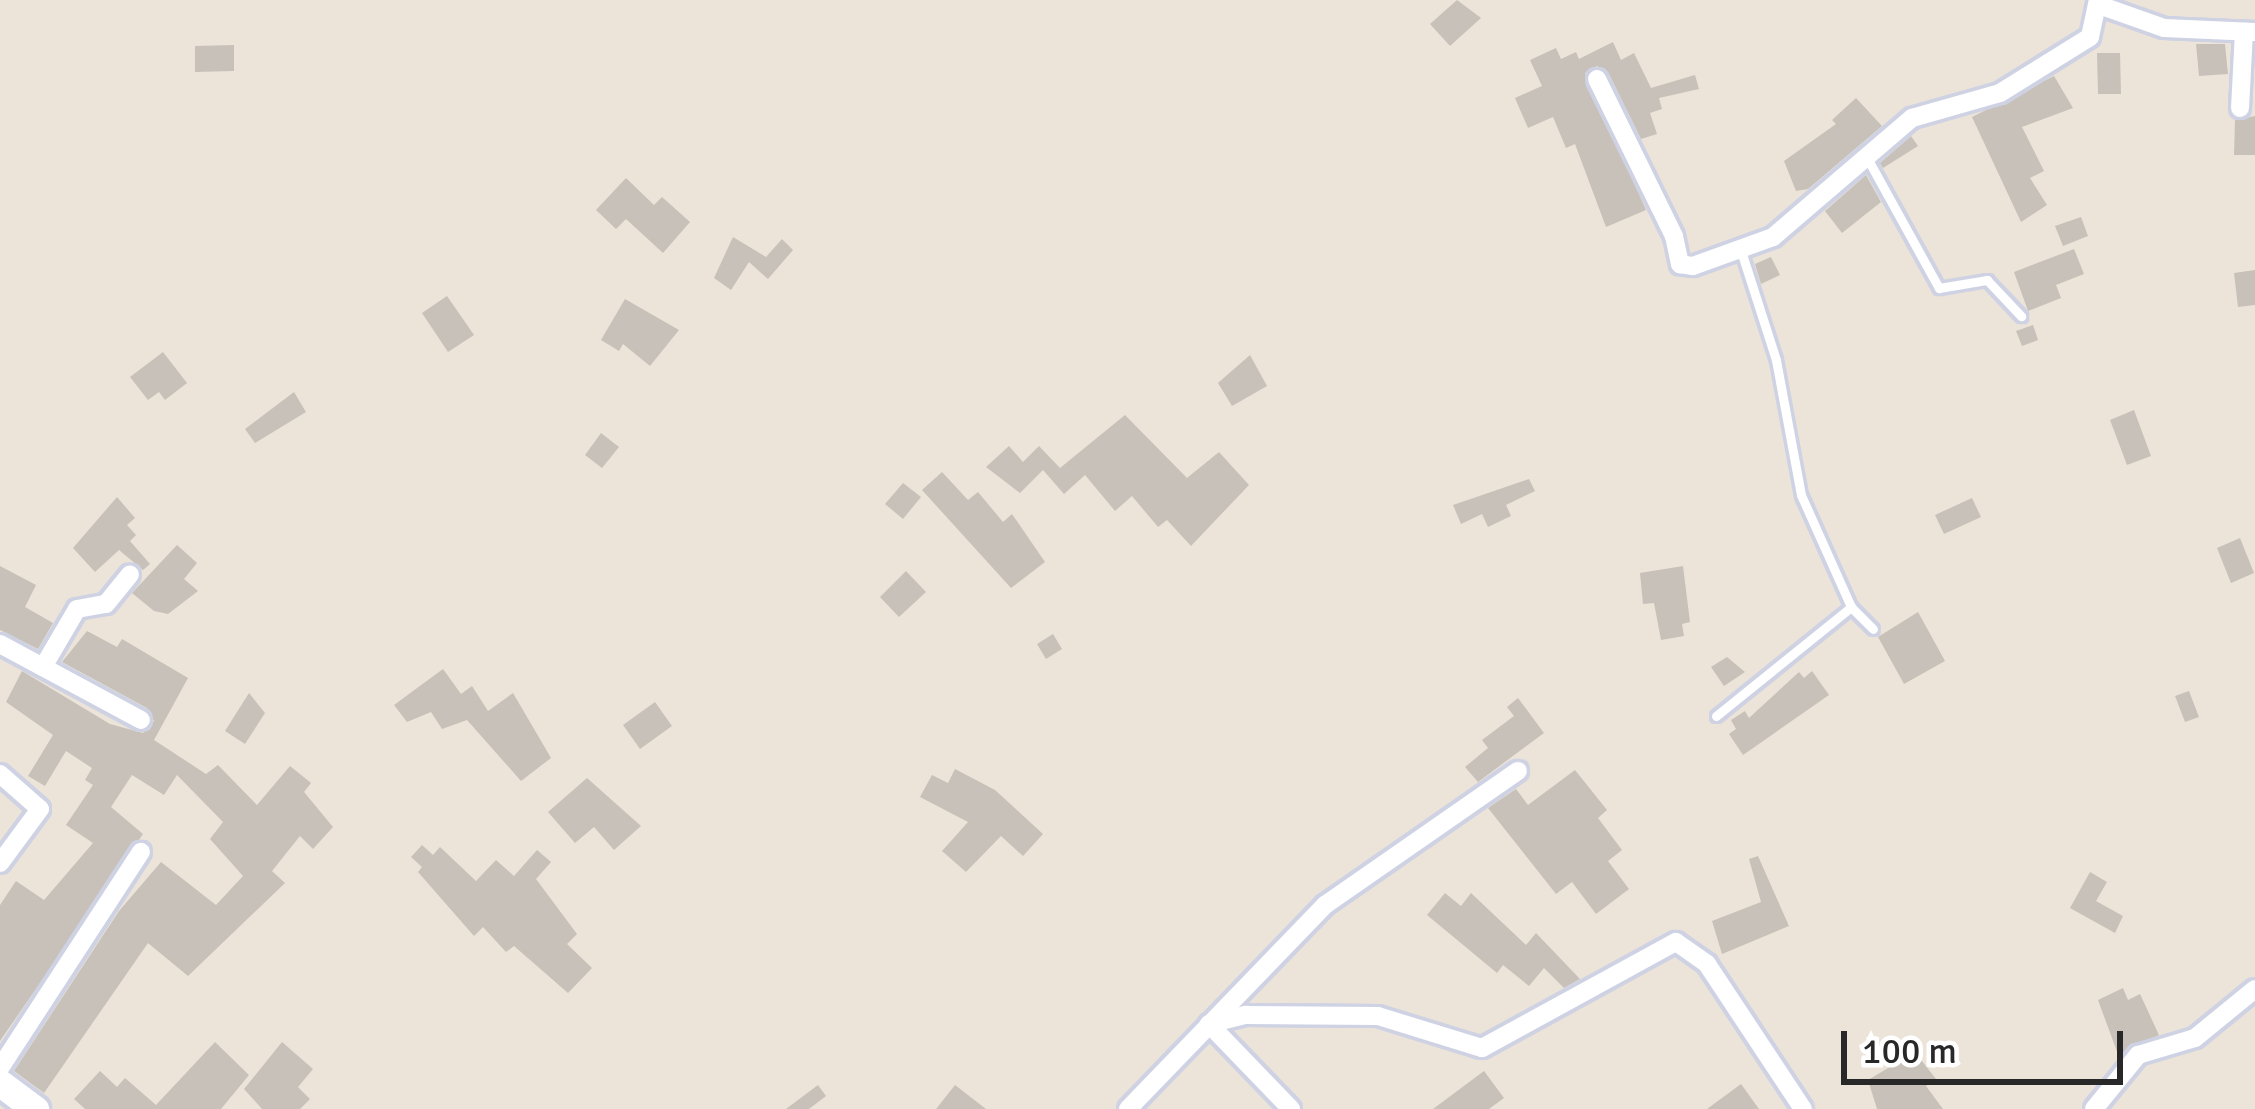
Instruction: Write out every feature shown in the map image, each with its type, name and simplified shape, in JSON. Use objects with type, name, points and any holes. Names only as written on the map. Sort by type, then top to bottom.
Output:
[{"type":"street","points":[[1597,79],[1674,236],[1680,264],[1742,254],[1912,118],[2000,94],[2090,37],[2099,3],[2164,28],[2250,32],[2240,108]]},
{"type":"street","points":[[43,667],[77,609],[106,604],[130,574]]},
{"type":"street","points":[[0,644],[141,720]]},
{"type":"street","points":[[1128,1109],[1325,905],[1518,771]]},
{"type":"street","points":[[0,774],[40,809],[0,863]]},
{"type":"street","points":[[9,1091],[141,852]]},
{"type":"street","points":[[1209,1024],[1246,1015],[1378,1016],[1482,1048],[1676,942],[1687,943],[1803,1109]]},
{"type":"street","points":[[2094,1109],[2138,1055],[2195,1038],[2255,989]]},
{"type":"street","points":[[1209,1024],[1291,1109]]},
{"type":"lane","points":[[1866,155],[1940,288],[1987,280],[2021,316]]},
{"type":"lane","points":[[1742,254],[1780,376],[1801,495],[1851,608],[1873,629]]},
{"type":"lane","points":[[1716,716],[1851,608]]},
{"type":"building","points":[[1457,0],[1481,18],[1450,46],[1430,24]]},
{"type":"building","points":[[1613,42],[1621,60],[1634,53],[1651,88],[1695,75],[1699,89],[1659,98],[1662,109],[1650,113],[1657,134],[1641,139],[1608,72],[1597,66],[1585,73],[1646,210],[1606,227],[1575,144],[1566,148],[1553,117],[1528,128],[1515,98],[1542,86],[1530,60],[1556,48],[1561,59],[1576,52],[1579,59]]},
{"type":"building","points":[[2196,44],[2225,44],[2228,74],[2199,76]]},
{"type":"building","points":[[234,45],[234,71],[195,72],[195,46]]},
{"type":"building","points":[[2097,53],[2120,53],[2121,94],[2098,94]]},
{"type":"building","points":[[2054,76],[2073,108],[2022,127],[2044,171],[2030,178],[2047,205],[2021,222],[1972,117]]},
{"type":"building","points":[[1856,98],[1882,126],[1808,189],[1796,191],[1784,161],[1836,124],[1832,120]]},
{"type":"building","points":[[2255,116],[2255,155],[2234,155],[2235,120]]},
{"type":"building","points":[[1911,136],[1918,146],[1883,168],[1880,163]]},
{"type":"building","points":[[1866,175],[1881,202],[1842,233],[1825,211]]},
{"type":"building","points":[[626,178],[654,205],[662,197],[690,222],[663,253],[626,219],[616,229],[596,210]]},
{"type":"building","points":[[2081,217],[2088,236],[2063,246],[2055,226]]},
{"type":"building","points":[[733,237],[766,257],[782,239],[793,250],[768,279],[749,262],[731,290],[714,278]]},
{"type":"building","points":[[2074,249],[2084,274],[2056,285],[2061,298],[2028,311],[2014,272]]},
{"type":"building","points":[[1771,257],[1780,275],[1761,284],[1755,264]]},
{"type":"building","points":[[2255,270],[2255,305],[2238,307],[2234,273]]},
{"type":"building","points":[[447,296],[474,335],[448,352],[422,313]]},
{"type":"building","points":[[625,299],[679,330],[650,366],[623,344],[619,351],[601,340]]},
{"type":"building","points":[[2033,325],[2038,340],[2022,346],[2016,331]]},
{"type":"building","points":[[163,352],[187,383],[165,400],[159,392],[148,400],[130,377]]},
{"type":"building","points":[[1250,355],[1267,386],[1232,406],[1218,383]]},
{"type":"building","points":[[294,392],[306,412],[255,443],[245,429]]},
{"type":"building","points":[[2134,410],[2151,456],[2127,465],[2110,420]]},
{"type":"building","points":[[1125,415],[1187,478],[1219,452],[1249,485],[1191,546],[1167,520],[1158,527],[1132,496],[1115,511],[1085,475],[1064,494],[1043,470],[1020,493],[986,467],[1009,446],[1023,462],[1039,446],[1060,468]]},
{"type":"building","points":[[601,433],[619,447],[602,468],[585,455]]},
{"type":"building","points":[[942,472],[968,500],[978,492],[1003,522],[1012,514],[1045,562],[1011,588],[922,490]]},
{"type":"building","points":[[1529,479],[1535,491],[1506,505],[1511,516],[1488,527],[1482,514],[1461,524],[1453,505]]},
{"type":"building","points":[[903,483],[921,497],[903,519],[885,504]]},
{"type":"building","points":[[117,497],[135,518],[127,525],[136,535],[130,541],[150,564],[143,570],[119,550],[95,572],[73,548]]},
{"type":"building","points":[[1972,498],[1981,517],[1944,534],[1935,515]]},
{"type":"building","points":[[2240,538],[2254,573],[2231,583],[2217,548]]},
{"type":"building","points":[[177,545],[197,563],[184,579],[198,591],[168,614],[154,611],[132,593]]},
{"type":"building","points":[[0,566],[36,585],[25,607],[53,623],[38,649],[0,630]]},
{"type":"building","points":[[1683,566],[1690,622],[1682,624],[1684,636],[1661,640],[1654,603],[1643,604],[1640,573]]},
{"type":"building","points":[[906,571],[926,592],[899,617],[880,597]]},
{"type":"building","points":[[1918,612],[1945,661],[1904,684],[1878,637]]},
{"type":"building","points":[[87,631],[117,647],[122,639],[188,678],[154,740],[206,774],[218,765],[257,805],[290,766],[311,783],[304,792],[333,827],[313,849],[300,836],[272,871],[285,883],[188,976],[148,943],[44,1093],[14,1071],[119,911],[161,862],[216,905],[243,876],[210,839],[223,822],[177,775],[164,795],[132,775],[111,807],[143,834],[0,1041],[0,905],[16,881],[44,900],[93,843],[66,825],[93,785],[85,780],[92,768],[66,751],[45,786],[28,776],[53,735],[6,702],[22,671],[110,724],[143,733],[154,721],[147,708],[62,662]]},
{"type":"building","points":[[1053,634],[1062,649],[1046,659],[1037,644]]},
{"type":"building","points":[[1727,657],[1745,672],[1724,686],[1711,667]]},
{"type":"building","points":[[443,669],[461,694],[472,686],[488,711],[513,693],[551,758],[521,781],[467,720],[442,729],[431,712],[407,722],[394,705]]},
{"type":"building","points":[[1812,671],[1829,695],[1743,755],[1729,734],[1736,729],[1731,720],[1745,711],[1749,718],[1799,672],[1804,678]]},
{"type":"building","points":[[2189,691],[2199,717],[2185,722],[2175,696]]},
{"type":"building","points":[[249,693],[265,713],[245,744],[225,731]]},
{"type":"building","points":[[1518,698],[1544,733],[1478,782],[1465,767],[1488,748],[1482,740],[1514,716],[1507,707]]},
{"type":"building","points":[[655,702],[672,726],[640,749],[623,725]]},
{"type":"building","points":[[955,769],[995,790],[1043,834],[1023,856],[1001,836],[966,872],[942,851],[968,822],[920,797],[932,775],[948,783]]},
{"type":"building","points":[[1575,770],[1607,810],[1598,818],[1622,850],[1608,861],[1629,889],[1596,914],[1572,882],[1556,894],[1488,808],[1516,789],[1528,805]]},
{"type":"building","points":[[587,778],[641,826],[614,850],[594,827],[575,843],[548,812]]},
{"type":"building","points":[[422,845],[433,855],[440,847],[476,881],[496,860],[514,876],[537,850],[551,862],[536,879],[577,934],[567,944],[592,968],[568,993],[514,946],[506,952],[483,927],[474,936],[418,872],[422,867],[411,857]]},
{"type":"building","points":[[1758,856],[1789,926],[1722,954],[1712,921],[1761,902],[1749,859]]},
{"type":"building","points":[[2090,872],[2107,882],[2096,901],[2123,916],[2115,933],[2070,908]]},
{"type":"building","points":[[1445,893],[1461,906],[1471,893],[1526,945],[1536,933],[1580,979],[1564,988],[1544,968],[1529,986],[1503,965],[1497,973],[1427,915]]},
{"type":"building","points":[[2123,988],[2128,1000],[2140,994],[2159,1035],[2119,1057],[2098,1000]]},
{"type":"building","points":[[215,1042],[249,1075],[221,1109],[85,1109],[74,1099],[100,1071],[117,1087],[125,1078],[156,1105]]},
{"type":"building","points":[[282,1042],[313,1069],[298,1087],[310,1099],[300,1109],[262,1109],[244,1089]]},
{"type":"building","points":[[1915,1052],[1936,1079],[1926,1086],[1943,1109],[1877,1109],[1868,1080]]},
{"type":"building","points":[[1484,1071],[1504,1098],[1489,1109],[1433,1109]]},
{"type":"building","points":[[1741,1084],[1759,1109],[1707,1109]]},
{"type":"building","points":[[818,1085],[826,1096],[809,1109],[786,1109]]},
{"type":"building","points":[[955,1085],[986,1109],[936,1109]]}]
